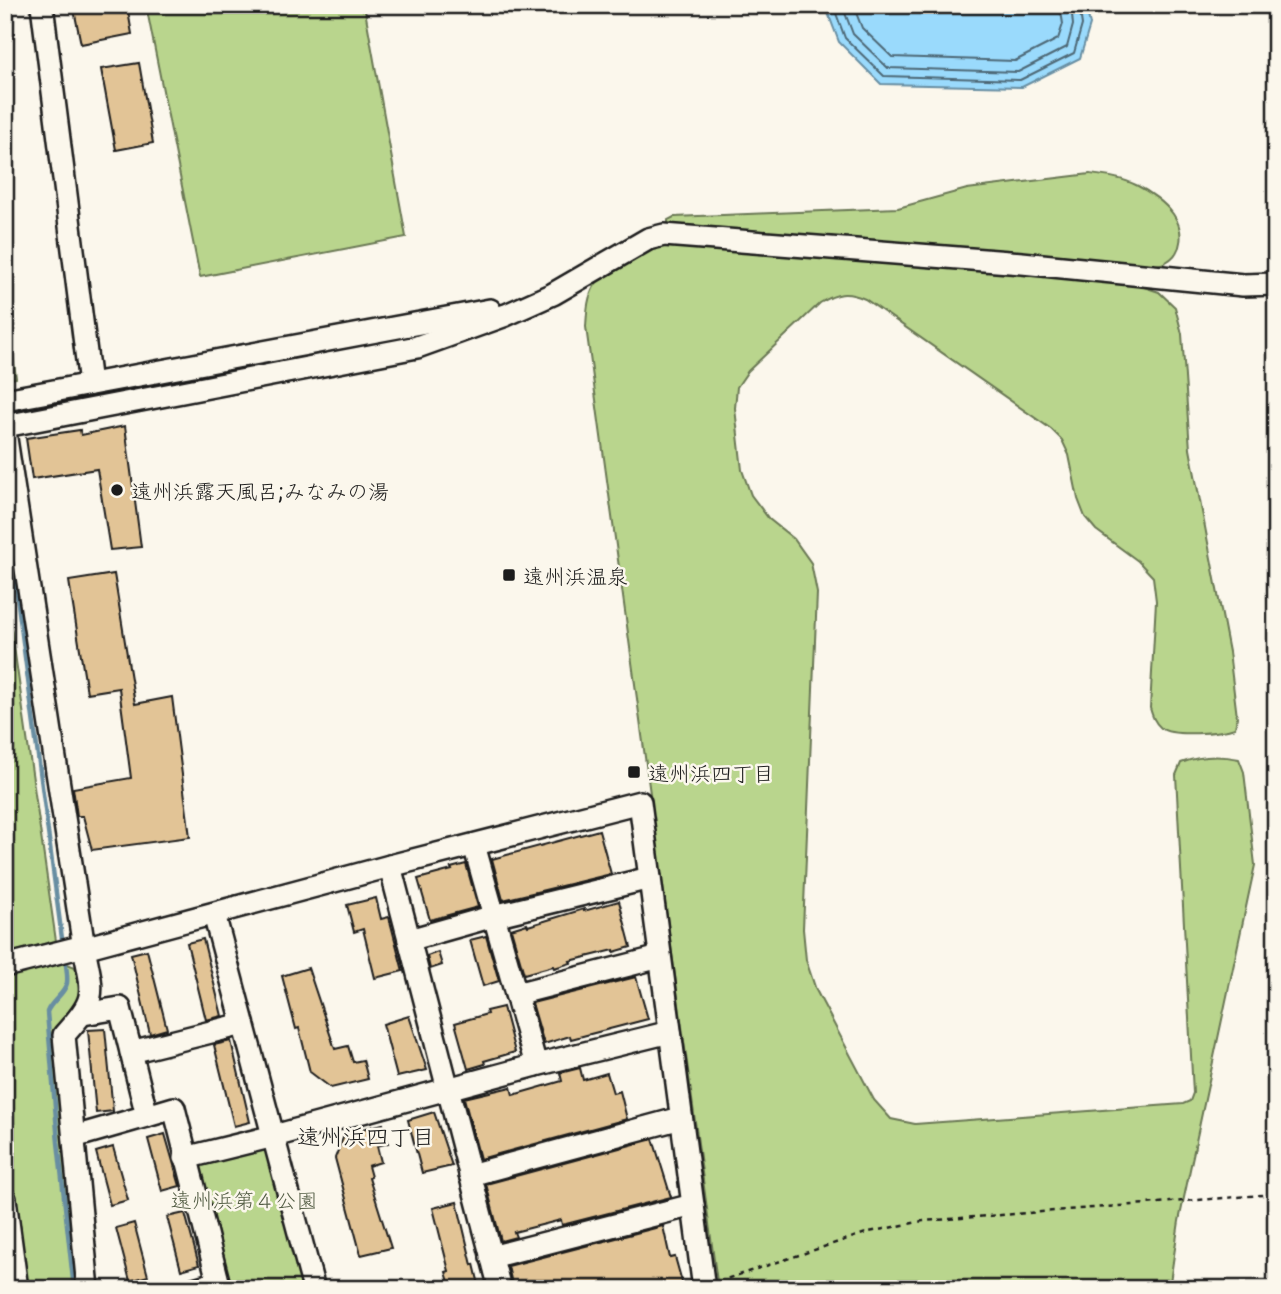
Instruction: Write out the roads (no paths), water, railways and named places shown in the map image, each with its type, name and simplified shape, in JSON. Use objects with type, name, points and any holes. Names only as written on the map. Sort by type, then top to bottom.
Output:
[{"type":"street","points":[[42,5],[90,384]]},
{"type":"street","points":[[5,426],[417,347],[553,294],[648,239],[664,234],[1022,263],[1242,285],[1276,284]]},
{"type":"street","points":[[5,400],[537,301]]},
{"type":"street","points":[[5,432],[91,982],[92,997],[83,1014],[64,1035],[89,1289]]},
{"type":"street","points":[[5,966],[84,948],[640,802],[704,1289]]},
{"type":"street","points":[[474,845],[536,1065]]},
{"type":"street","points":[[390,866],[499,1289]]},
{"type":"street","points":[[409,940],[650,878]]},
{"type":"street","points":[[214,914],[314,1289]]},
{"type":"street","points":[[516,994],[660,957]]},
{"type":"street","points":[[83,1014],[120,1008],[147,1116]]},
{"type":"street","points":[[131,1052],[243,1024]]},
{"type":"street","points":[[185,1158],[670,1032]]},
{"type":"street","points":[[74,1137],[174,1108],[219,1286],[194,1289]]},
{"type":"street","points":[[470,1175],[681,1118]]},
{"type":"street","points":[[5,1199],[17,1289]]},
{"type":"street","points":[[491,1256],[693,1205]]},
{"type":"water","points":[[825,5],[1086,5],[1090,25],[1080,58],[1022,87],[881,84],[839,42]]},
{"type":"waterway","points":[[5,505],[63,946]]},
{"type":"waterway","points":[[65,959],[66,987],[47,1012],[74,1289]]},
{"type":"place","name":"遠州浜露天風呂;みなみの湯","points":[[117,490]]},
{"type":"place","name":"遠州浜温泉","points":[[509,575]]},
{"type":"place","name":"遠州浜四丁目","points":[[634,772]]},
{"type":"district","name":"遠州浜四丁目","points":[[366,1135]]},
{"type":"park label","name":"遠州浜第４公園","points":[[244,1199]]}]
